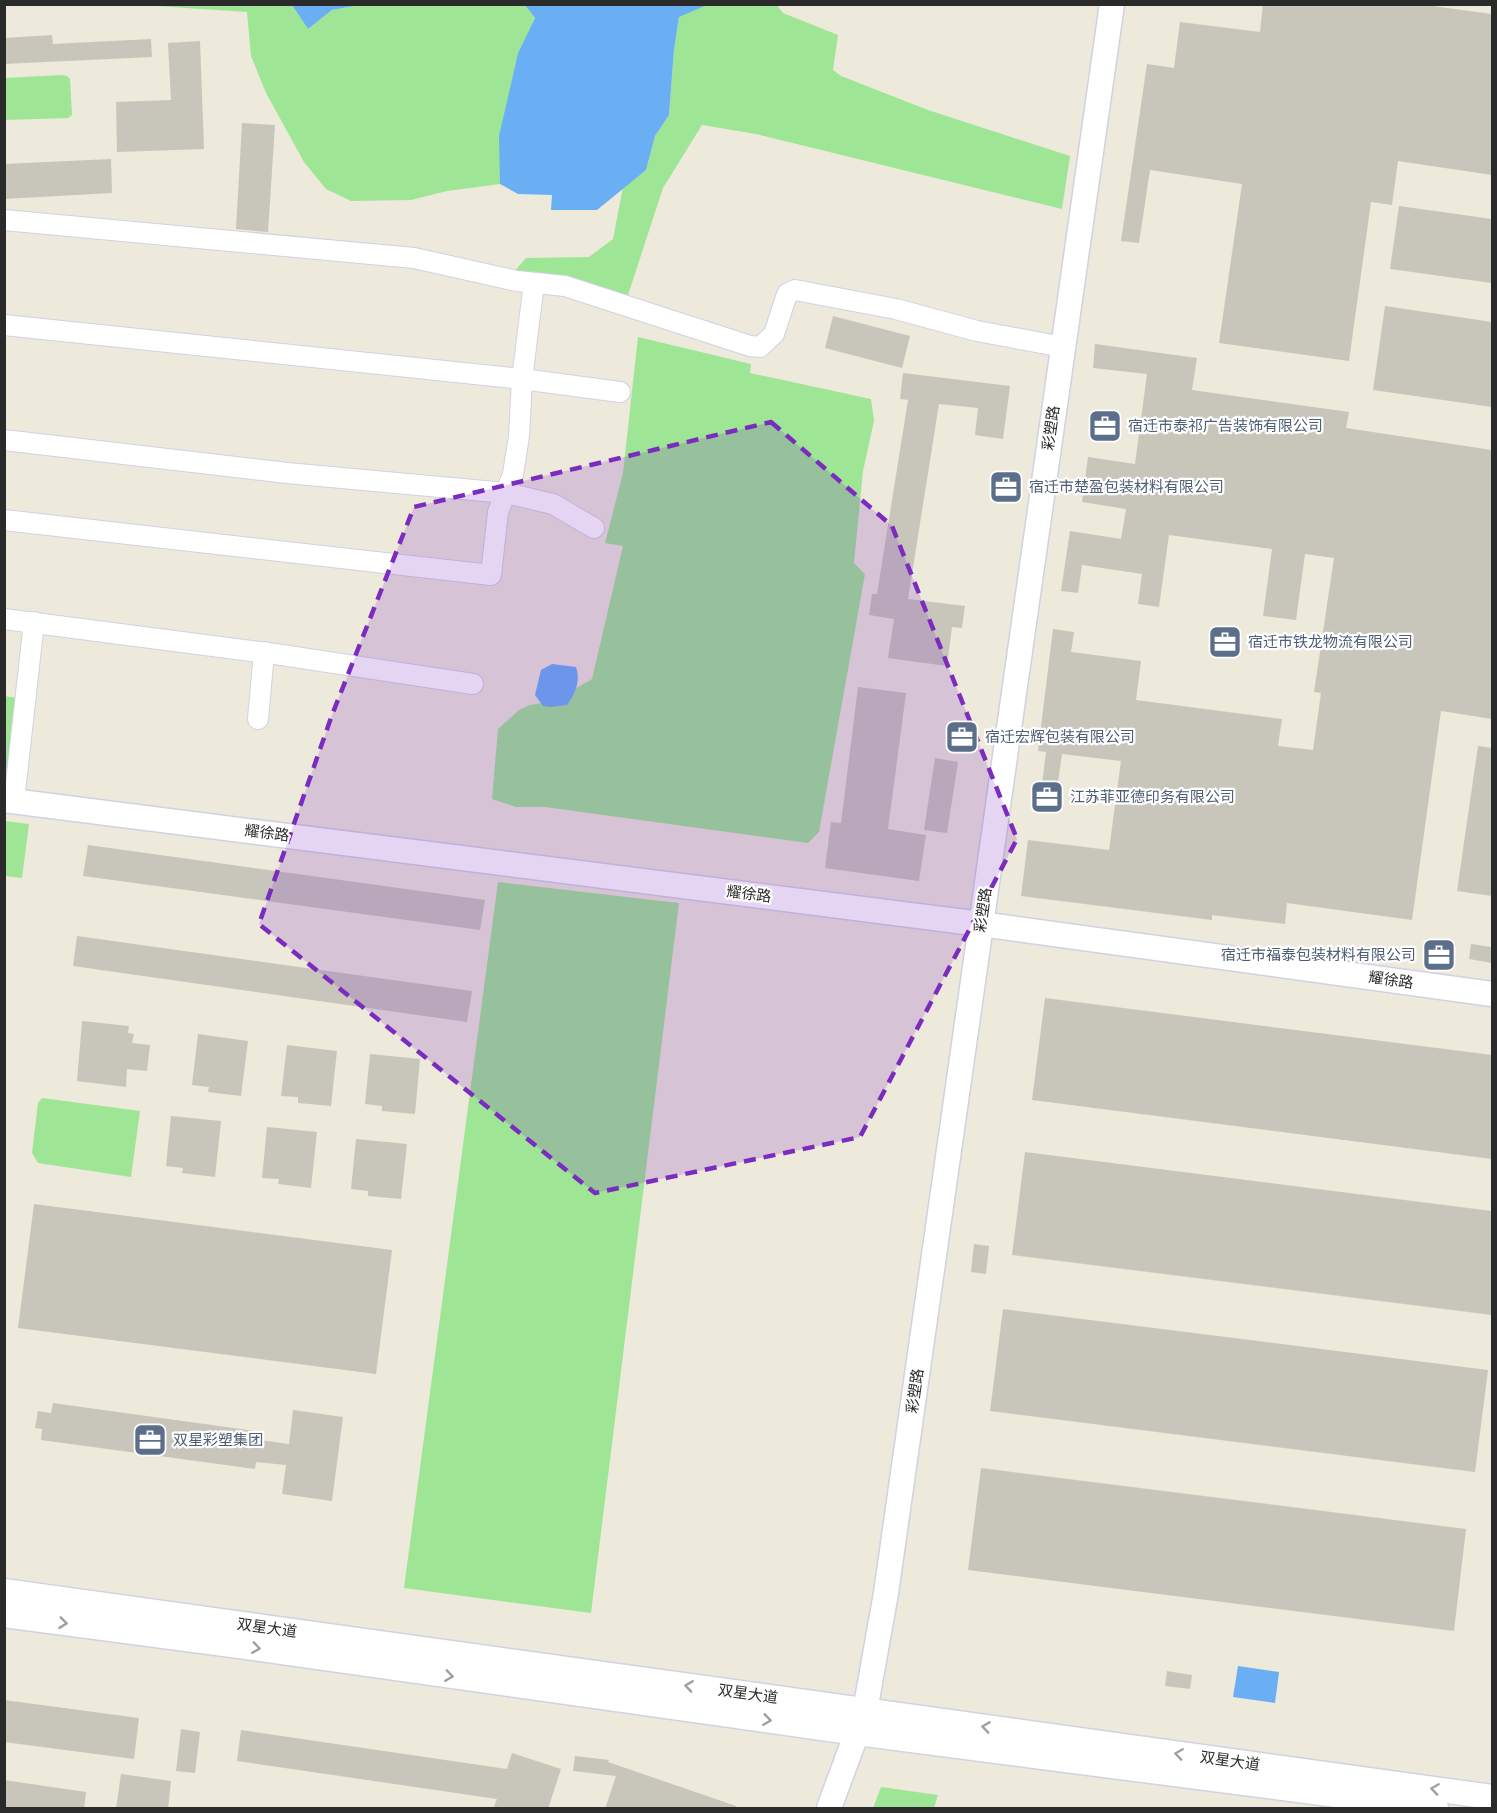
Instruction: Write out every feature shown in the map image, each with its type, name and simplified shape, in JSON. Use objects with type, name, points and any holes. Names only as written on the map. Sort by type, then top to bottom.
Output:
[{"type":"street","name":"彩塑路","points":[[829,1809],[865,1711],[886,1593],[1112,4]]},
{"type":"street","points":[[4,220],[414,258],[534,283],[565,286],[750,346],[760,346],[774,334],[787,294],[795,290],[896,309],[977,331],[1063,347]]},
{"type":"street","points":[[4,520],[491,575],[498,512],[513,474],[519,436],[522,379],[534,283]]},
{"type":"street","points":[[4,325],[522,379],[620,392]]},
{"type":"street","points":[[4,440],[287,473],[506,493],[554,504],[594,528]]},
{"type":"street","points":[[4,619],[264,652],[473,684]]},
{"type":"street","points":[[9,800],[34,622]]},
{"type":"street","points":[[258,719],[264,652]]},
{"type":"street","name":"耀徐路","points":[[9,800],[981,924],[1492,994]]},
{"type":"street","name":"双星大道","points":[[4,1591],[1492,1797]]},
{"type":"street","name":"双星大道","points":[[4,1615],[857,1733],[1436,1809]]},
{"type":"highlighted area","points":[[771,422],[892,526],[1017,839],[860,1137],[595,1193],[259,924],[332,715],[414,507]]},
{"type":"green space","points":[[407,4],[415,6],[418,4],[525,5],[535,18],[518,53],[501,130],[500,184],[447,191],[411,200],[351,201],[326,189],[304,162],[266,93],[251,56],[247,12],[141,5],[292,5],[308,29],[332,10],[360,5]]},
{"type":"green space","points":[[677,5],[777,5],[783,13],[838,35],[833,70],[841,76],[928,110],[1070,156],[1062,209],[756,134],[702,125],[663,188],[627,298],[512,274],[526,258],[589,257],[613,239],[623,187],[646,170],[655,136],[669,115],[679,17]]},
{"type":"green space","points":[[61,75],[70,79],[72,115],[68,118],[5,120],[5,78]]},
{"type":"green space","points":[[638,337],[751,364],[750,373],[871,399],[874,421],[863,471],[854,563],[865,574],[819,832],[808,843],[545,807],[516,807],[492,799],[498,729],[519,710],[530,705],[554,701],[592,679],[623,546],[605,543],[623,473]]},
{"type":"green space","points":[[4,696],[17,698],[8,770],[4,769]]},
{"type":"green space","points":[[5,821],[29,824],[22,878],[5,876]]},
{"type":"green space","points":[[498,882],[679,903],[591,1613],[404,1588]]},
{"type":"green space","points":[[42,1098],[140,1111],[131,1177],[38,1163],[32,1153],[38,1103]]},
{"type":"green space","points":[[881,1787],[938,1795],[934,1808],[873,1808]]},
{"type":"water","points":[[292,5],[360,5],[332,10],[308,29]]},
{"type":"water","points":[[525,5],[707,5],[679,17],[669,115],[655,136],[646,170],[597,210],[551,210],[552,195],[518,194],[500,184],[499,136],[518,53],[535,18]]},
{"type":"water","points":[[552,664],[576,667],[578,677],[576,687],[567,705],[543,706],[535,695],[541,670]]},
{"type":"water","points":[[1238,1666],[1279,1672],[1275,1703],[1233,1697]]},
{"type":"building","points":[[1263,4],[1417,4],[1492,14],[1492,175],[1398,161],[1392,205],[1371,202],[1349,361],[1219,343],[1242,184],[1150,170],[1139,243],[1121,241],[1147,64],[1174,68],[1180,22],[1260,32]]},
{"type":"building","points":[[52,35],[53,44],[151,39],[152,57],[4,64],[4,38]]},
{"type":"building","points":[[200,41],[204,149],[117,152],[116,102],[171,100],[168,43]]},
{"type":"building","points":[[242,123],[275,125],[268,232],[236,229]]},
{"type":"building","points":[[111,159],[112,193],[4,199],[4,164]]},
{"type":"building","points":[[1399,206],[1492,219],[1492,283],[1390,269]]},
{"type":"building","points":[[1385,306],[1492,322],[1492,407],[1373,390]]},
{"type":"building","points":[[833,316],[910,336],[902,368],[825,348]]},
{"type":"building","points":[[1095,344],[1197,358],[1192,390],[1349,412],[1346,428],[1492,450],[1492,719],[1441,711],[1412,920],[1287,903],[1285,924],[1212,915],[1212,920],[1021,896],[1028,840],[1109,850],[1121,761],[1062,754],[1055,802],[1040,800],[1046,752],[1038,751],[1053,629],[1074,632],[1071,652],[1141,661],[1136,700],[1282,719],[1278,746],[1313,750],[1321,693],[1314,692],[1334,558],[1305,554],[1296,620],[1263,616],[1272,549],[1169,535],[1159,607],[1138,604],[1142,574],[1082,565],[1078,593],[1061,591],[1070,531],[1121,539],[1126,509],[1082,502],[1088,457],[1135,464],[1147,374],[1093,368]]},
{"type":"building","points":[[903,373],[1010,386],[1003,439],[975,435],[978,408],[939,404],[908,599],[965,606],[962,628],[952,627],[947,666],[888,658],[894,619],[869,615],[872,594],[877,594],[908,400],[900,399]]},
{"type":"building","points":[[858,687],[906,693],[888,829],[926,835],[919,881],[825,868],[831,822],[841,823]]},
{"type":"building","points":[[1478,746],[1492,748],[1492,896],[1457,891]]},
{"type":"building","points":[[935,758],[958,762],[947,833],[924,830]]},
{"type":"building","points":[[88,845],[485,900],[480,930],[83,876]]},
{"type":"building","points":[[77,936],[472,991],[467,1022],[73,966]]},
{"type":"building","points":[[1471,944],[1492,947],[1492,963],[1469,959]]},
{"type":"building","points":[[1045,998],[1492,1055],[1492,1159],[1032,1100]]},
{"type":"building","points":[[82,1021],[129,1026],[128,1033],[134,1034],[132,1043],[150,1045],[147,1071],[127,1069],[126,1087],[77,1081]]},
{"type":"building","points":[[198,1034],[248,1041],[241,1096],[208,1092],[209,1087],[192,1085]]},
{"type":"building","points":[[287,1045],[337,1051],[331,1106],[298,1103],[298,1097],[281,1096]]},
{"type":"building","points":[[370,1054],[420,1059],[415,1114],[382,1111],[382,1106],[365,1104]]},
{"type":"building","points":[[171,1116],[221,1121],[215,1177],[182,1173],[183,1168],[166,1166]]},
{"type":"building","points":[[267,1127],[317,1132],[311,1188],[278,1184],[279,1179],[262,1178]]},
{"type":"building","points":[[356,1139],[407,1144],[401,1199],[368,1196],[368,1191],[351,1189]]},
{"type":"building","points":[[1025,1152],[1492,1211],[1492,1315],[1012,1255]]},
{"type":"building","points":[[34,1204],[392,1250],[376,1374],[18,1328]]},
{"type":"building","points":[[974,1244],[989,1246],[986,1274],[971,1272]]},
{"type":"building","points":[[1003,1309],[1488,1370],[1475,1472],[990,1411]]},
{"type":"building","points":[[53,1403],[255,1431],[253,1439],[289,1444],[293,1410],[343,1417],[332,1501],[282,1494],[286,1465],[256,1462],[255,1469],[41,1440],[42,1429],[35,1428],[38,1411],[51,1413]]},
{"type":"building","points":[[981,1468],[1466,1529],[1454,1631],[968,1570]]},
{"type":"building","points":[[1167,1671],[1192,1675],[1190,1689],[1165,1686]]},
{"type":"building","points":[[4,1700],[139,1718],[134,1759],[4,1742]]},
{"type":"building","points":[[181,1729],[200,1732],[195,1773],[176,1771]]},
{"type":"building","points":[[241,1730],[507,1769],[512,1753],[561,1769],[548,1809],[493,1809],[497,1799],[237,1761]]},
{"type":"building","points":[[575,1756],[609,1760],[608,1762],[736,1806],[736,1809],[605,1809],[616,1776],[573,1771]]},
{"type":"building","points":[[121,1774],[171,1781],[168,1809],[116,1809]]},
{"type":"building","points":[[4,1780],[86,1792],[84,1809],[4,1809]]},
{"type":"place","name":"宿迁市泰祁广告装饰有限公司","points":[[1105,426]]},
{"type":"place","name":"宿迁市楚盈包装材料有限公司","points":[[1006,487]]},
{"type":"place","name":"宿迁市铁龙物流有限公司","points":[[1225,642]]},
{"type":"place","name":"宿迁宏辉包装有限公司","points":[[962,737]]},
{"type":"place","name":"江苏菲亚德印务有限公司","points":[[1047,797]]},
{"type":"place","name":"宿迁市福泰包装材料有限公司","points":[[1439,955]]},
{"type":"place","name":"双星彩塑集团","points":[[150,1440]]}]
